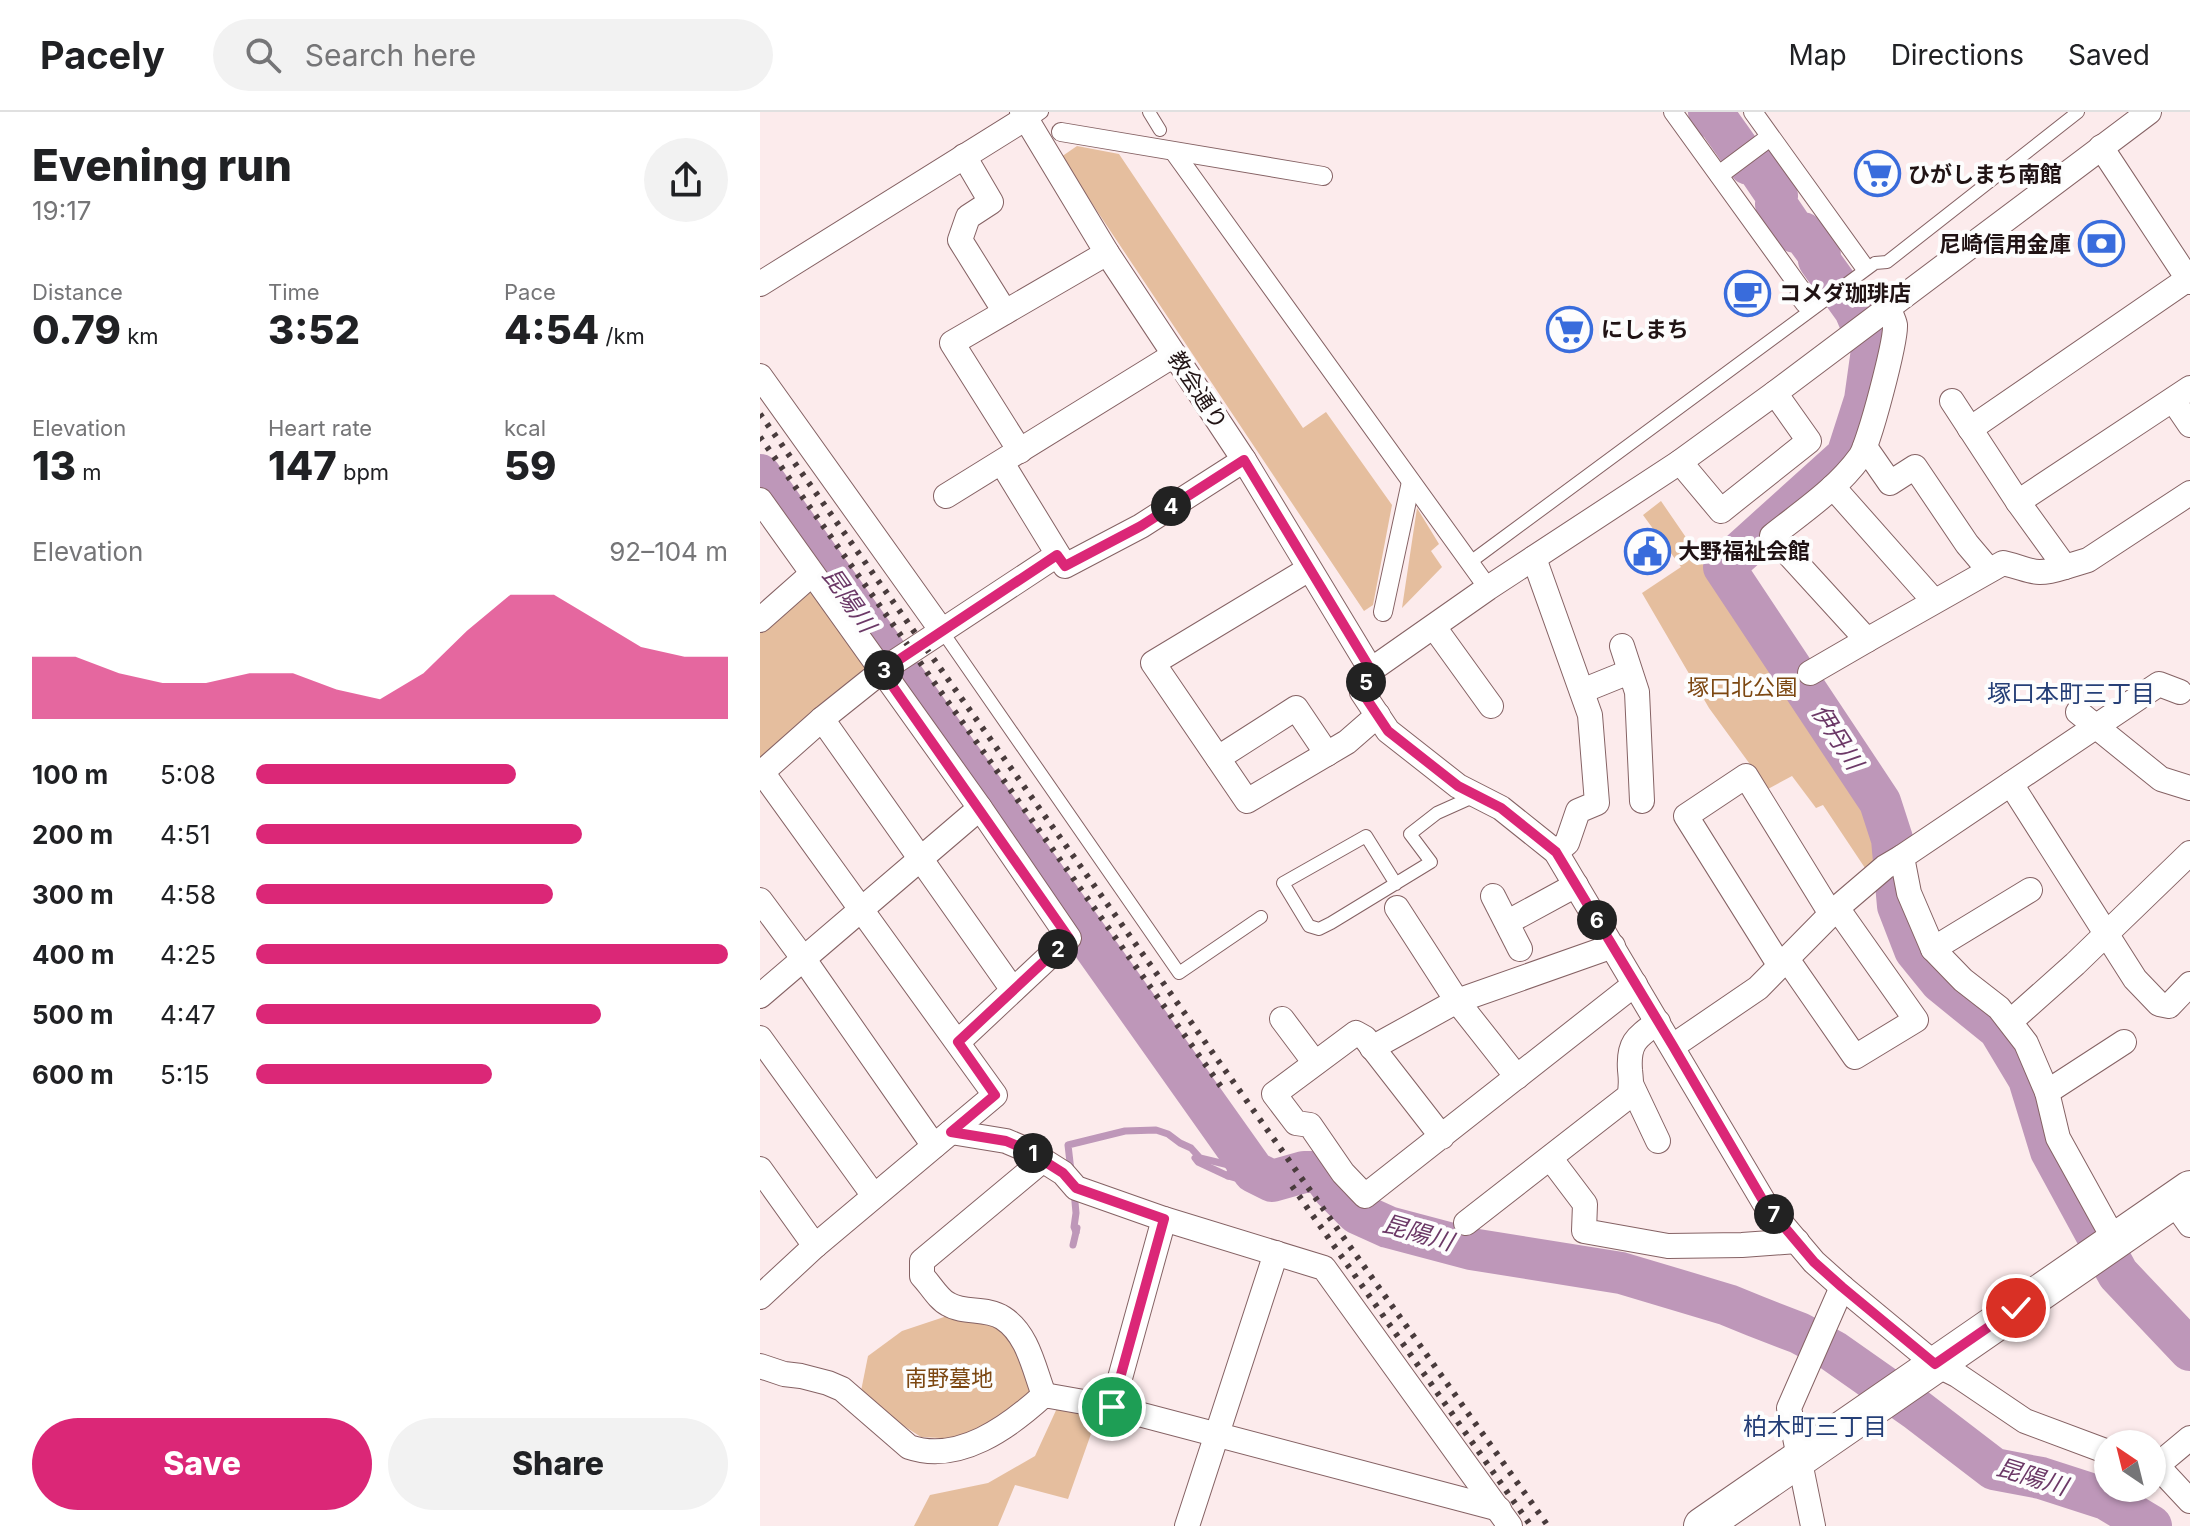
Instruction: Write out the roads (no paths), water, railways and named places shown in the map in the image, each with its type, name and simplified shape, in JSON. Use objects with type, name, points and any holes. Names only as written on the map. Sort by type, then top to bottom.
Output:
[{"type":"main road","points":[[1702,1526],[2108,1246],[2184,1205]]},
{"type":"street","points":[[1673,112],[1803,292],[1799,296],[1805,304]]},
{"type":"street","points":[[1753,112],[1859,272]]},
{"type":"street","points":[[2094,1447],[2025,1421],[1957,1375],[1935,1364],[1814,1262],[1765,1204],[1556,852],[1501,808],[1458,786],[1388,731],[1362,692],[1371,670],[1488,588],[1680,462],[2149,112]]},
{"type":"street","points":[[760,284],[1030,116]]},
{"type":"street","name":"教会通り","points":[[1030,116],[1107,253],[1244,460],[1371,670]]},
{"type":"street","points":[[1061,132],[1323,176]]},
{"type":"street","points":[[1719,175],[1770,137]]},
{"type":"street","points":[[1970,429],[2189,280],[2101,147]]},
{"type":"street","points":[[1174,152],[1488,588]]},
{"type":"street","points":[[964,156],[991,202],[968,217],[960,240],[1005,312]]},
{"type":"street","points":[[1107,253],[952,343],[1057,555],[1065,566],[1141,526],[1244,460]]},
{"type":"street","points":[[1867,640],[1772,536],[1833,487],[1862,455],[1893,340],[1895,323],[1882,311]]},
{"type":"street","points":[[946,496],[1174,355]]},
{"type":"street","points":[[760,376],[942,631]]},
{"type":"street","points":[[1680,462],[1721,511],[1809,441],[1775,393]]},
{"type":"street","points":[[2018,502],[2181,394],[2190,425]]},
{"type":"street","points":[[1952,401],[2065,567]]},
{"type":"street","points":[[1865,447],[1890,483],[1915,467],[1967,544],[1989,570]]},
{"type":"street","points":[[1383,612],[1411,482]]},
{"type":"street","points":[[1833,487],[1934,601]]},
{"type":"street","points":[[1810,673],[2003,563],[2029,572],[2046,573],[2088,560],[2190,493]]},
{"type":"street","points":[[760,500],[812,574],[890,665],[980,808],[1069,938],[958,1042]]},
{"type":"street","points":[[760,1297],[815,1246],[995,1095],[761,773],[890,665],[1057,555]]},
{"type":"street","points":[[1534,558],[1590,715],[1597,803],[1578,811],[1567,843],[1556,852]]},
{"type":"street","points":[[1309,569],[1153,663],[1247,801],[1347,742],[1378,715]]},
{"type":"street","points":[[760,620],[812,574]]},
{"type":"street","points":[[1434,627],[1491,706]]},
{"type":"street","points":[[1622,646],[1637,692],[1642,801]]},
{"type":"street","points":[[1582,691],[1629,672]]},
{"type":"street","points":[[1673,1046],[1758,988],[1834,911],[1893,862],[2011,784],[2087,720],[2159,684],[2180,692]]},
{"type":"street","points":[[1218,758],[1296,708],[1327,754]]},
{"type":"street","points":[[822,719],[1013,990]]},
{"type":"street","points":[[2087,720],[2161,779],[2190,788]]},
{"type":"street","points":[[1746,776],[1834,911],[1916,1020],[1855,1057],[1783,962],[1686,816],[1746,776]]},
{"type":"street","points":[[2011,784],[2135,979],[2159,1004],[2169,1006],[2190,984]]},
{"type":"street","points":[[760,996],[980,808]]},
{"type":"street","points":[[2011,1021],[2190,853]]},
{"type":"street","points":[[1893,862],[1933,949],[1963,980],[1999,1008],[2026,1043],[2047,1092],[2058,1138],[2108,1246]]},
{"type":"street","points":[[1508,922],[1576,885]]},
{"type":"street","points":[[1933,949],[2030,890]]},
{"type":"street","points":[[1396,896],[1457,1001],[1517,1077]]},
{"type":"street","points":[[1493,896],[1520,949]]},
{"type":"street","points":[[760,900],[942,1139]]},
{"type":"street","points":[[1372,1048],[1457,1001],[1613,946]]},
{"type":"street","points":[[1442,1137],[1365,1038],[1356,1033],[1274,1094],[1296,1123],[1310,1125],[1343,1173],[1365,1196],[1442,1137],[1635,984]]},
{"type":"street","points":[[1282,1019],[1315,1063]]},
{"type":"street","points":[[1658,1022],[1633,1043],[1628,1053],[1632,1086],[1658,1141]]},
{"type":"street","points":[[760,1038],[874,1196]]},
{"type":"street","points":[[2047,1092],[2124,1042]]},
{"type":"street","points":[[1466,1223],[1629,1096],[1632,1086]]},
{"type":"street","points":[[942,1139],[1006,1141],[1063,1173],[1076,1188],[1164,1219],[1324,1268],[1489,1516]]},
{"type":"street","points":[[1551,1159],[1585,1204],[1584,1231],[1668,1246],[1797,1241]]},
{"type":"street","points":[[1043,1160],[922,1261],[922,1276],[947,1304],[988,1311],[1013,1327],[1029,1351],[1044,1395]]},
{"type":"street","points":[[760,1169],[815,1246]]},
{"type":"street","points":[[1112,1407],[1164,1219]]},
{"type":"street","points":[[1187,1526],[1276,1253]]},
{"type":"street","points":[[1813,1526],[1789,1408],[1842,1287]]},
{"type":"street","points":[[760,1366],[842,1389],[909,1447],[920,1450],[942,1451],[970,1445],[1007,1426],[1044,1395]]},
{"type":"street","points":[[1044,1395],[1112,1407],[1217,1434],[1489,1516]]},
{"type":"street","points":[[2166,1457],[2190,1438]]},
{"type":"street","points":[[2166,1475],[2190,1501]]},
{"type":"lane","points":[[1149,112],[1160,130]]},
{"type":"lane","points":[[1469,563],[1825,301],[1859,272],[1875,263],[1887,262],[2078,112]]},
{"type":"lane","points":[[942,631],[1179,973],[1261,917]]},
{"type":"lane","points":[[1396,896],[1366,836],[1283,883],[1309,926],[1319,929],[1396,896],[1431,862],[1410,834],[1437,813],[1476,795]]},
{"type":"waterway","name":"伊丹川","points":[[1709,112],[1749,164],[1756,165],[1777,196],[1776,204],[1795,232],[1803,233],[1820,256],[1819,260],[1855,310],[1872,350],[1865,400],[1847,456],[1724,567],[1880,802],[1892,839],[1898,906],[1915,950],[1941,982],[1999,1029],[2029,1079],[2051,1151],[2118,1274],[2190,1350]]},
{"type":"waterway","name":"昆陽川","points":[[760,475],[1254,1172],[1272,1181],[1315,1172],[1324,1176],[1357,1213],[1388,1227],[1471,1249],[1621,1273],[1728,1305],[1799,1333],[1833,1351],[1994,1469],[2041,1478],[2106,1499],[2151,1526]]},
{"type":"waterway","points":[[1071,1171],[1068,1145],[1125,1131],[1156,1130],[1191,1148],[1200,1158],[1233,1166],[1228,1176],[1256,1184],[1272,1181]]},
{"type":"waterway","points":[[1195,1158],[1228,1176]]},
{"type":"waterway","points":[[1074,1191],[1076,1232]]},
{"type":"waterway","points":[[1073,1245],[1077,1228]]},
{"type":"railway","points":[[760,414],[1548,1526]]},
{"type":"railway","points":[[760,437],[1222,1088]]},
{"type":"railway","points":[[1292,1186],[1531,1526]]},
{"type":"place","name":"ひがしまち南館","points":[[1877,174]]},
{"type":"place","name":"尼崎信用金庫","points":[[2102,244]]},
{"type":"place","name":"コメダ珈琲店","points":[[1748,293]]},
{"type":"place","name":"にしまち","points":[[1570,329]]},
{"type":"place","name":"大野福祉会館","points":[[1647,551]]},
{"type":"district","name":"塚口本町三丁目","points":[[2071,694]]},
{"type":"district","name":"柏木町三丁目","points":[[1815,1427]]},
{"type":"park label","name":"塚口北公園","points":[[1742,687]]},
{"type":"park label","name":"南野墓地","points":[[949,1378]]}]
